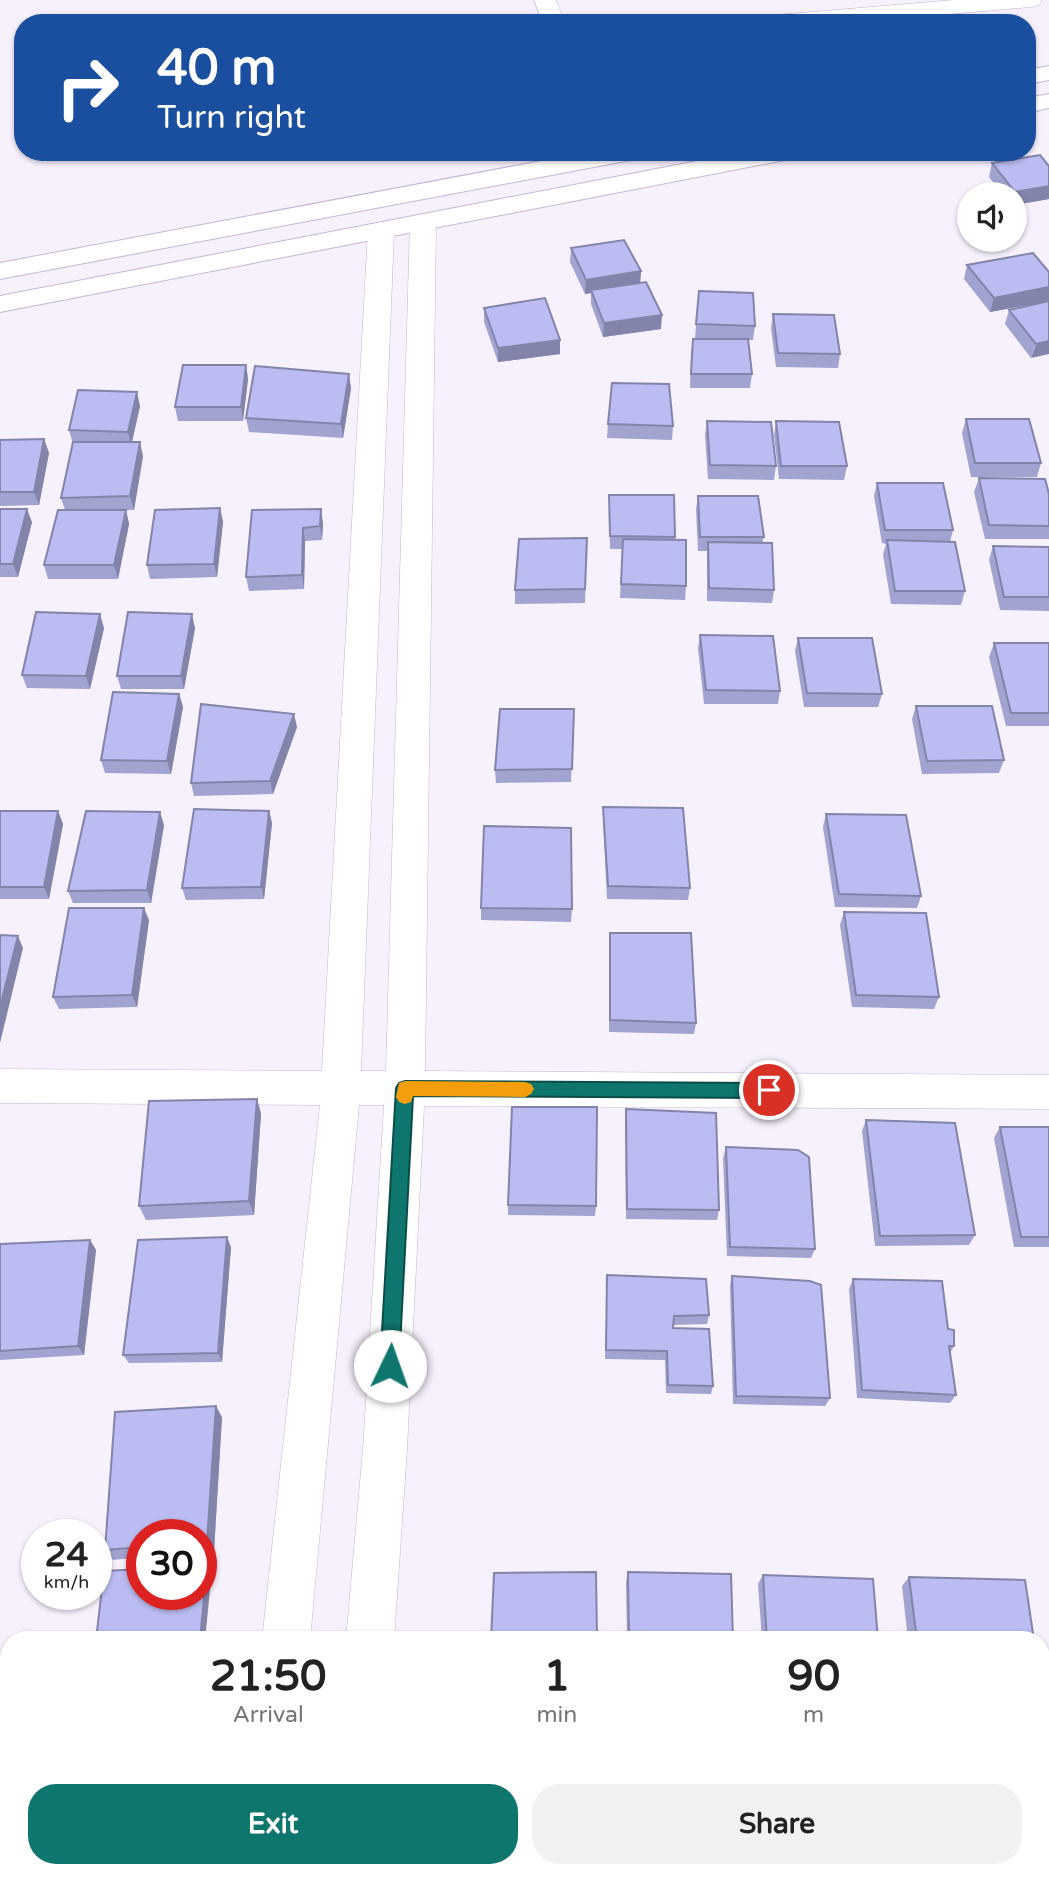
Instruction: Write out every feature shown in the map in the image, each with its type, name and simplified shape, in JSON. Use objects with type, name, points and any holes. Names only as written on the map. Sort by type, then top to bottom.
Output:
[{"type":"street","points":[[866,14],[1031,0]]},
{"type":"street","points":[[0,271],[570,161]]},
{"type":"street","points":[[0,304],[738,161]]},
{"type":"street","points":[[371,1631],[385,1449],[405,1088],[423,222]]},
{"type":"street","points":[[287,1631],[341,1088],[381,230]]},
{"type":"street","points":[[0,1086],[1049,1092]]},
{"type":"building","points":[[1040,155],[1049,166],[1049,186],[1027,190],[1027,182],[1007,182],[992,163],[1004,161],[1036,161],[1036,156]]},
{"type":"building","points":[[624,240],[641,271],[586,280],[571,248]]},
{"type":"building","points":[[1033,253],[1049,272],[1049,287],[994,298],[967,265]]},
{"type":"building","points":[[646,282],[662,315],[604,323],[591,290]]},
{"type":"building","points":[[699,291],[753,293],[755,326],[696,324]]},
{"type":"building","points":[[545,298],[560,340],[498,348],[484,308]]},
{"type":"building","points":[[1049,301],[1049,341],[1036,344],[1009,310]]},
{"type":"building","points":[[773,314],[834,315],[840,354],[778,353]]},
{"type":"building","points":[[693,339],[748,339],[752,374],[691,374]]},
{"type":"building","points":[[183,365],[246,365],[241,407],[175,407]]},
{"type":"building","points":[[255,366],[349,374],[341,424],[246,418]]},
{"type":"building","points":[[612,383],[669,384],[673,426],[608,424]]},
{"type":"building","points":[[78,390],[137,392],[128,432],[69,430]]},
{"type":"building","points":[[966,419],[1029,419],[1041,463],[975,463]]},
{"type":"building","points":[[707,421],[771,422],[776,466],[710,465]]},
{"type":"building","points":[[776,421],[839,422],[847,466],[781,466]]},
{"type":"building","points":[[44,439],[34,492],[0,492],[0,440]]},
{"type":"building","points":[[73,442],[140,442],[130,496],[61,498]]},
{"type":"building","points":[[979,478],[1045,479],[1049,494],[1049,526],[989,525]]},
{"type":"building","points":[[877,483],[943,483],[953,530],[885,530]]},
{"type":"building","points":[[609,495],[674,495],[675,537],[610,536]]},
{"type":"building","points":[[698,496],[758,496],[764,537],[700,537]]},
{"type":"building","points":[[220,508],[214,564],[147,565],[155,510]]},
{"type":"building","points":[[0,509],[27,509],[13,564],[0,564]]},
{"type":"building","points":[[321,509],[320,526],[303,528],[302,575],[246,577],[252,510]]},
{"type":"building","points":[[58,510],[126,510],[114,565],[44,565]]},
{"type":"building","points":[[587,538],[585,589],[515,590],[519,539]]},
{"type":"building","points":[[623,539],[686,540],[686,586],[621,584]]},
{"type":"building","points":[[887,540],[955,542],[965,591],[895,591]]},
{"type":"building","points":[[708,542],[772,543],[774,590],[709,588]]},
{"type":"building","points":[[993,546],[1049,547],[1049,597],[1004,597]]},
{"type":"building","points":[[36,612],[100,614],[86,676],[22,675]]},
{"type":"building","points":[[128,612],[192,614],[181,676],[117,676]]},
{"type":"building","points":[[700,635],[773,636],[780,691],[706,690]]},
{"type":"building","points":[[798,638],[872,638],[882,694],[807,693]]},
{"type":"building","points":[[994,643],[1049,643],[1049,713],[1011,713]]},
{"type":"building","points":[[113,692],[179,694],[167,761],[101,760]]},
{"type":"building","points":[[201,704],[294,714],[270,781],[191,783]]},
{"type":"building","points":[[916,706],[992,706],[1004,760],[927,761]]},
{"type":"building","points":[[500,709],[574,709],[572,769],[495,770]]},
{"type":"building","points":[[603,807],[683,808],[690,888],[608,886]]},
{"type":"building","points":[[194,809],[269,811],[261,887],[182,888]]},
{"type":"building","points":[[0,811],[58,811],[44,887],[0,887]]},
{"type":"building","points":[[86,811],[160,812],[147,890],[68,891]]},
{"type":"building","points":[[826,814],[906,815],[921,896],[839,894]]},
{"type":"building","points":[[484,826],[571,828],[572,909],[481,908]]},
{"type":"building","points":[[69,908],[144,908],[132,995],[53,997]]},
{"type":"building","points":[[844,912],[926,913],[939,997],[856,995]]},
{"type":"building","points":[[610,933],[691,933],[696,1023],[610,1020]]},
{"type":"building","points":[[0,935],[18,936],[0,1007]]},
{"type":"building","points":[[257,1099],[249,1201],[139,1206],[149,1101]]},
{"type":"building","points":[[512,1107],[597,1107],[596,1206],[508,1205]]},
{"type":"building","points":[[626,1109],[716,1113],[719,1210],[627,1209]]},
{"type":"building","points":[[866,1120],[955,1123],[975,1235],[880,1236]]},
{"type":"building","points":[[1000,1127],[1049,1127],[1049,1237],[1021,1237]]},
{"type":"building","points":[[726,1147],[798,1150],[809,1157],[815,1249],[730,1247]]},
{"type":"building","points":[[227,1237],[218,1353],[123,1355],[138,1240]]},
{"type":"building","points":[[90,1240],[78,1346],[0,1351],[0,1244]]},
{"type":"building","points":[[607,1275],[706,1279],[709,1315],[674,1316],[673,1328],[709,1329],[713,1386],[668,1385],[667,1351],[606,1350]]},
{"type":"building","points":[[732,1276],[810,1281],[821,1285],[830,1398],[736,1396]]},
{"type":"building","points":[[853,1279],[942,1281],[948,1329],[954,1330],[954,1346],[949,1346],[956,1395],[862,1390]]},
{"type":"building","points":[[216,1406],[209,1519],[126,1519],[126,1548],[112,1549],[112,1519],[107,1519],[115,1412]]},
{"type":"building","points":[[126,1570],[126,1610],[203,1610],[201,1631],[97,1631],[99,1610],[112,1610],[112,1571]]},
{"type":"building","points":[[596,1572],[597,1631],[491,1631],[494,1573]]},
{"type":"building","points":[[628,1572],[731,1574],[733,1631],[629,1631]]},
{"type":"building","points":[[763,1575],[873,1579],[877,1631],[766,1631]]},
{"type":"building","points":[[909,1577],[1025,1580],[1033,1631],[916,1631]]},
{"type":"slow traffic","points":[[405,1097],[405,1088],[525,1089]]},
{"type":"route","points":[[390,1366],[405,1088],[769,1090]]}]
